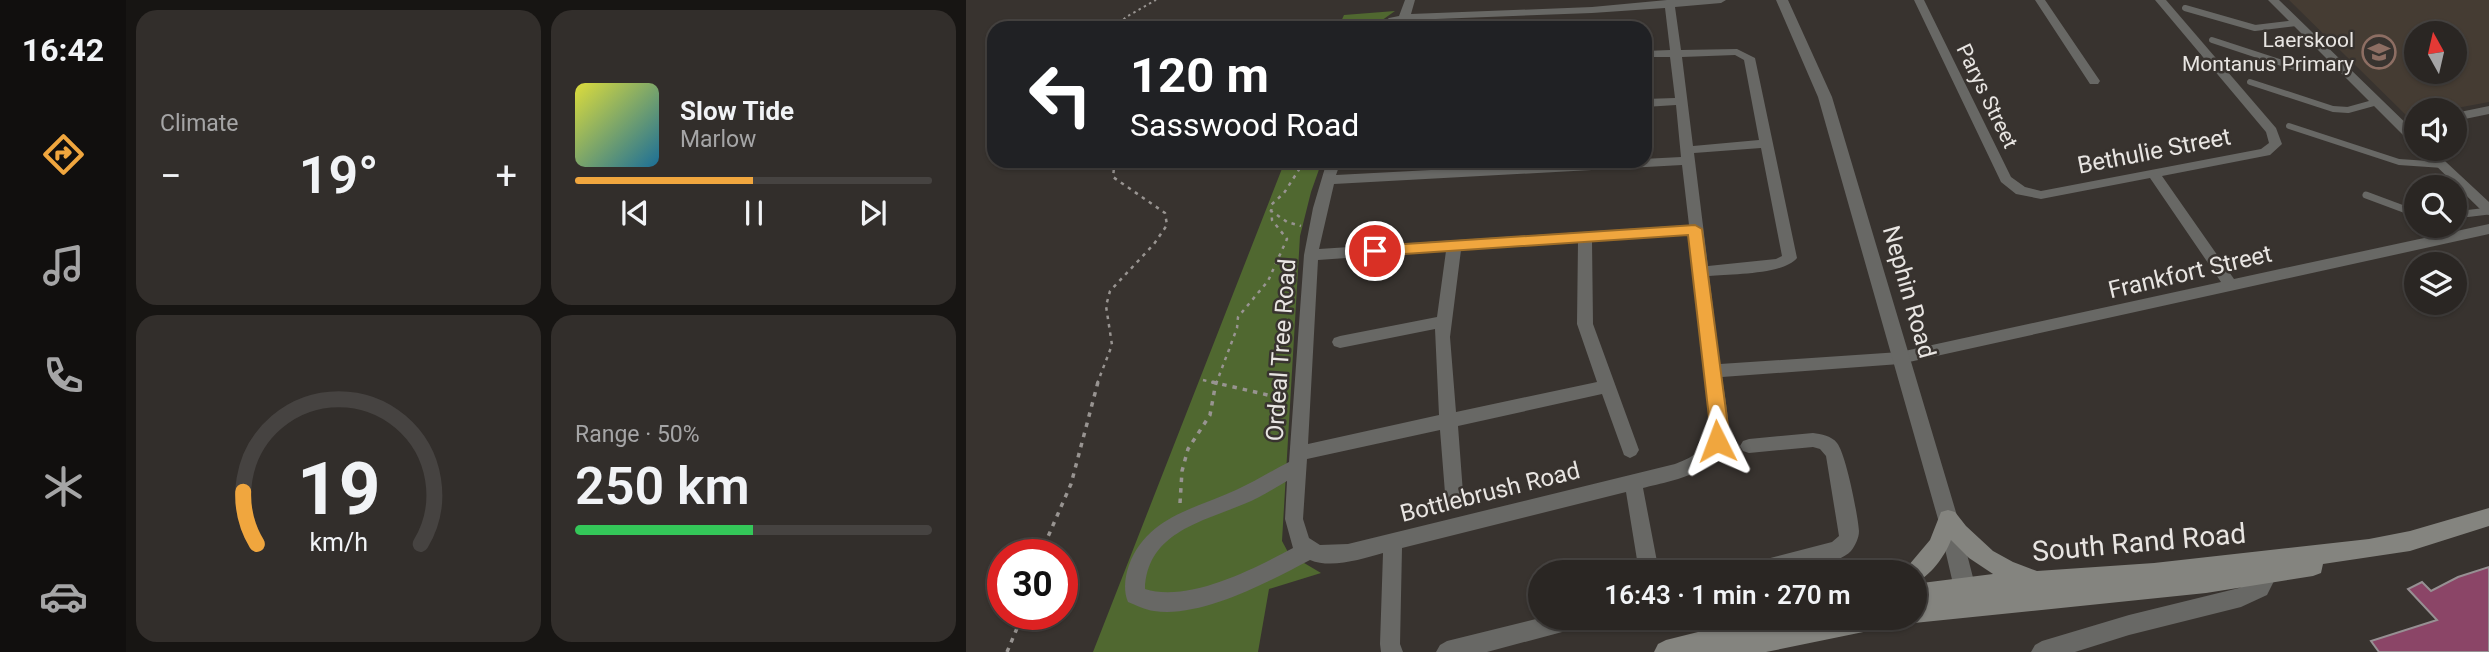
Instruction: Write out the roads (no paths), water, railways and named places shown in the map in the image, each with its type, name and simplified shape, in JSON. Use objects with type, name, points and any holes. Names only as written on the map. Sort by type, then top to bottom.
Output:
[{"type":"main road","name":"South Rand Road","points":[[1927,608],[1967,596],[2049,582],[2370,549],[2489,517]]},
{"type":"main road","points":[[1926,560],[1938,546],[1948,521],[1977,553],[1999,568],[2029,579],[2049,582]]},
{"type":"main road","name":"South Rand Road","points":[[1927,595],[1967,596],[2168,587],[2348,560],[2370,549]]},
{"type":"main road","points":[[1666,652],[1786,632]]},
{"type":"main road","points":[[1721,652],[1786,632]]},
{"type":"street","points":[[1404,18],[1410,0]]},
{"type":"street","points":[[1526,12],[1527,0]]},
{"type":"street","points":[[1395,21],[1404,18],[1721,0]]},
{"type":"street","name":"Nephin Road","points":[[1782,0],[1825,97],[1948,521],[1967,596]]},
{"type":"street","name":"Parys Street","points":[[1919,0],[2006,179],[2015,188],[2034,195]]},
{"type":"street","points":[[2039,0],[2094,81]]},
{"type":"street","name":"Bethulie Street","points":[[2034,195],[2049,195],[2265,152],[2273,148],[2276,140],[2272,131],[2160,0]]},
{"type":"street","points":[[2273,0],[2402,127]]},
{"type":"street","points":[[1671,2],[1712,371]]},
{"type":"street","points":[[1652,54],[1747,54],[1768,143],[1790,258],[1779,264],[1700,272]]},
{"type":"street","points":[[1652,103],[1683,101]]},
{"type":"street","points":[[2467,115],[2489,110]]},
{"type":"street","points":[[1652,157],[1768,143]]},
{"type":"street","points":[[2438,161],[2489,211]]},
{"type":"street","name":"Ordeal Tree Road","points":[[1305,547],[1294,519],[1311,255],[1331,168]]},
{"type":"street","points":[[1327,180],[1500,168]]},
{"type":"street","points":[[2154,174],[2231,286]]},
{"type":"street","points":[[1311,255],[1695,229]]},
{"type":"street","name":"Frankfort Street","points":[[1712,371],[1900,358],[2489,229]]},
{"type":"street","points":[[1586,237],[1585,324],[1630,450]]},
{"type":"street","points":[[1454,246],[1443,322],[1454,493]]},
{"type":"street","points":[[1340,342],[1443,322]]},
{"type":"street","name":"Bottlebrush Road","points":[[1305,547],[1330,555],[1393,542],[1693,465],[1712,452],[1717,441],[1719,426],[1712,371]]},
{"type":"street","points":[[1305,547],[1260,574],[1218,590],[1170,603],[1145,601],[1135,595],[1134,584],[1140,562],[1152,539],[1203,510],[1241,496],[1298,459],[1449,421],[1609,386]]},
{"type":"street","points":[[1749,446],[1813,440],[1823,441],[1835,454],[1849,531],[1844,546],[1797,560]]},
{"type":"street","points":[[1633,482],[1647,560]]},
{"type":"street","points":[[1392,652],[1393,542]]},
{"type":"street","name":"South Rand Road","points":[[2042,652],[2129,625],[2256,592],[2263,586],[2268,573]]},
{"type":"street","points":[[1447,652],[1531,630]]},
{"type":"lane","points":[[2185,8],[2255,28],[2296,23]]},
{"type":"lane","points":[[2212,40],[2294,67],[2339,65]]},
{"type":"lane","points":[[2250,82],[2341,110],[2377,102]]},
{"type":"lane","points":[[2289,126],[2399,163],[2443,166]]},
{"type":"lane","points":[[2366,195],[2404,209]]},
{"type":"lane","points":[[2467,214],[2489,211]]},
{"type":"place","name":"Laerskool Montanus Primary","points":[[2379,52]]}]
